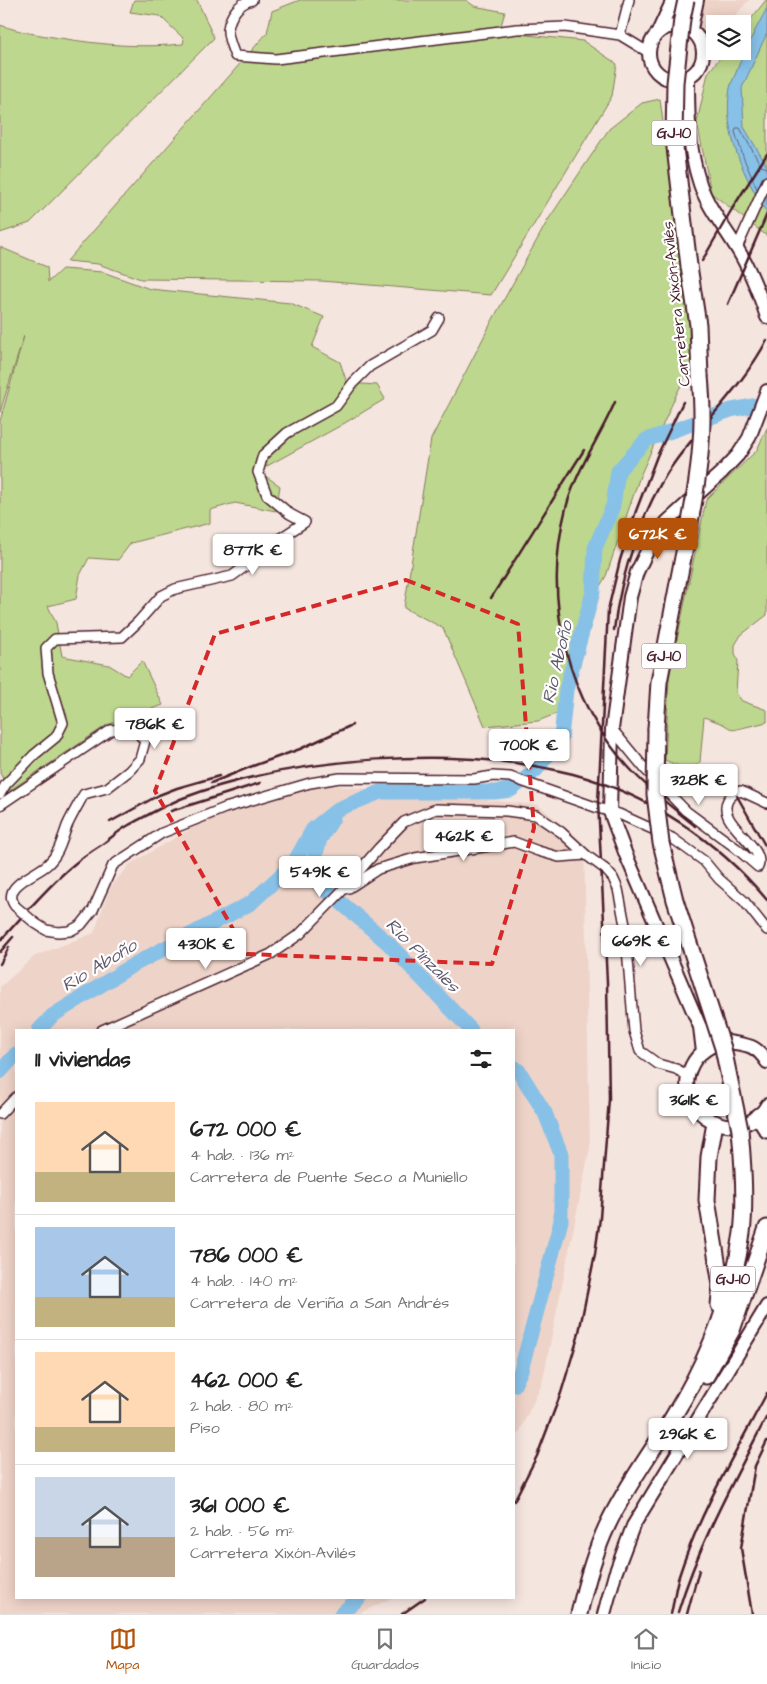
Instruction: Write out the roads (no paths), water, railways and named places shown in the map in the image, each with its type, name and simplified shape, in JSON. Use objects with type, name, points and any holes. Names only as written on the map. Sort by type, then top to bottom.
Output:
[{"type":"highway","name":"Carretera Xixón-Avilés","points":[[674,1416],[701,1366],[731,1288],[742,1232],[743,1166],[740,1130],[723,1048],[675,900],[661,843],[655,794],[659,682],[696,490],[701,442],[702,410],[698,324],[674,139],[675,83],[686,0]]},
{"type":"highway","points":[[763,1111],[767,1130]]},
{"type":"highway","points":[[656,1443],[662,1422],[674,1404],[710,1332],[719,1306],[721,1285],[707,1200],[709,1157],[715,1124]]},
{"type":"highway","points":[[674,1416],[693,1397],[732,1330],[767,1228]]},
{"type":"highway","name":"GJ-10","points":[[579,1614],[588,1574],[609,1522],[674,1416]]},
{"type":"street","points":[[252,0],[244,2],[236,10],[227,30],[234,56],[276,59],[517,29],[565,27],[620,35],[648,52]]},
{"type":"street","points":[[620,35],[629,0]]},
{"type":"street","points":[[660,30],[675,25],[683,26],[691,30],[699,38],[703,48],[702,60],[697,70],[688,77],[670,80],[661,76],[654,70],[648,52],[650,44],[660,30],[673,0]]},
{"type":"street","points":[[691,30],[697,0]]},
{"type":"street","points":[[688,77],[688,129],[700,184],[747,266],[759,291],[767,317]]},
{"type":"street","points":[[737,248],[767,181]]},
{"type":"street","points":[[0,794],[6,784],[34,755],[56,737],[63,723],[48,674],[46,648],[55,639],[122,637],[161,596],[175,589],[232,576],[250,563],[264,549],[305,522],[290,514],[267,495],[258,472],[263,455],[287,433],[336,406],[353,383],[370,366],[432,330],[439,318]]},
{"type":"street","points":[[703,1052],[700,1027],[626,855],[610,812],[612,729],[630,597],[637,572],[649,547],[667,522],[738,455],[757,421],[767,392]]},
{"type":"street","points":[[0,805],[111,730],[134,728],[145,741],[140,759],[129,771],[108,788],[84,794],[72,815],[60,848],[47,866],[16,884],[11,891],[10,899],[15,906],[46,930],[58,932],[70,931],[81,925],[93,910],[113,865],[162,833],[225,808],[310,783],[340,778],[474,779],[493,776],[510,777],[643,824],[672,838],[691,850],[744,901],[767,930]]},
{"type":"street","points":[[612,729],[645,769],[686,811],[758,867],[760,864],[759,854],[734,824],[726,806],[730,798],[741,791],[767,803]]},
{"type":"street","points":[[104,1029],[271,954],[300,934],[317,919],[404,822],[436,809],[507,810],[536,815],[561,832],[613,878],[618,889],[625,925],[634,1031],[640,1050],[658,1064],[690,1072]]},
{"type":"street","points":[[340,893],[378,868],[415,858],[505,843],[514,842],[558,857],[586,855]]},
{"type":"street","points":[[700,1027],[710,1036],[744,1043],[757,1050],[767,1062]]},
{"type":"street","points":[[725,1040],[703,1052],[690,1072],[689,1093],[694,1105],[703,1116],[715,1124],[730,1126],[745,1124],[763,1111]]},
{"type":"street","points":[[0,1114],[15,1098]]},
{"type":"street","points":[[604,1614],[614,1574],[633,1526],[767,1306]]},
{"type":"water","points":[[767,8],[767,33],[742,88],[744,127],[767,166],[767,213],[743,169],[732,137],[729,121],[730,88],[741,60],[751,60],[751,38]]},
{"type":"waterway","name":"Rio Aboño","points":[[40,1029],[52,1016],[133,965],[251,903],[294,863],[313,829],[338,809],[380,792],[495,792],[511,790],[536,770],[561,738],[566,690],[593,592],[595,548],[613,506],[618,471],[646,440],[731,410],[767,403]]},
{"type":"waterway","name":"Rio Pinzales","points":[[333,818],[320,839],[312,868],[318,883],[388,943],[470,1029]]},
{"type":"waterway","name":"Rio Aboño","points":[[0,1072],[15,1055]]},
{"type":"waterway","name":"Rio Pinzales","points":[[515,1068],[519,1071],[545,1113],[561,1154],[561,1221],[521,1370],[515,1383]]},
{"type":"waterway","name":"Rio Pinzales","points":[[341,1614],[358,1599]]},
{"type":"railway","points":[[702,261],[767,154]]},
{"type":"railway","points":[[728,304],[767,214]]},
{"type":"railway","points":[[614,630],[622,587],[635,540],[654,496],[677,459],[736,387],[767,340]]},
{"type":"railway","points":[[615,402],[582,467],[566,508],[559,543],[557,578],[559,614],[565,648],[576,682],[591,714],[610,744],[640,779],[695,826]]},
{"type":"railway","points":[[515,1499],[537,1456],[561,1393],[578,1337],[595,1254],[600,1218],[609,1099],[607,982],[598,802],[608,610],[620,560],[636,511],[657,456],[683,402]]},
{"type":"railway","points":[[491,598],[584,450]]},
{"type":"railway","points":[[211,783],[300,749],[352,725]]},
{"type":"railway","points":[[0,941],[44,893],[76,863],[126,827],[169,804],[227,784],[275,772],[325,764],[376,759],[428,758],[479,760],[528,765],[573,774],[601,783],[628,794],[680,822],[727,858],[767,900]]},
{"type":"railway","points":[[110,822],[159,795],[219,776]]},
{"type":"railway","points":[[171,811],[260,783]]},
{"type":"railway","points":[[737,796],[767,849]]},
{"type":"railway","points":[[0,952],[13,937]]},
{"type":"railway","points":[[0,964],[9,947]]},
{"type":"railway","points":[[671,1614],[676,1585],[697,1529],[707,1506],[767,1393]]},
{"type":"railway","points":[[678,1612],[696,1561],[730,1488],[767,1416]]},
{"type":"railway","points":[[752,1614],[741,1548],[755,1466],[767,1441]]},
{"type":"railway","points":[[687,1614],[699,1570]]},
{"type":"railway","points":[[402,1614],[424,1599]]}]
